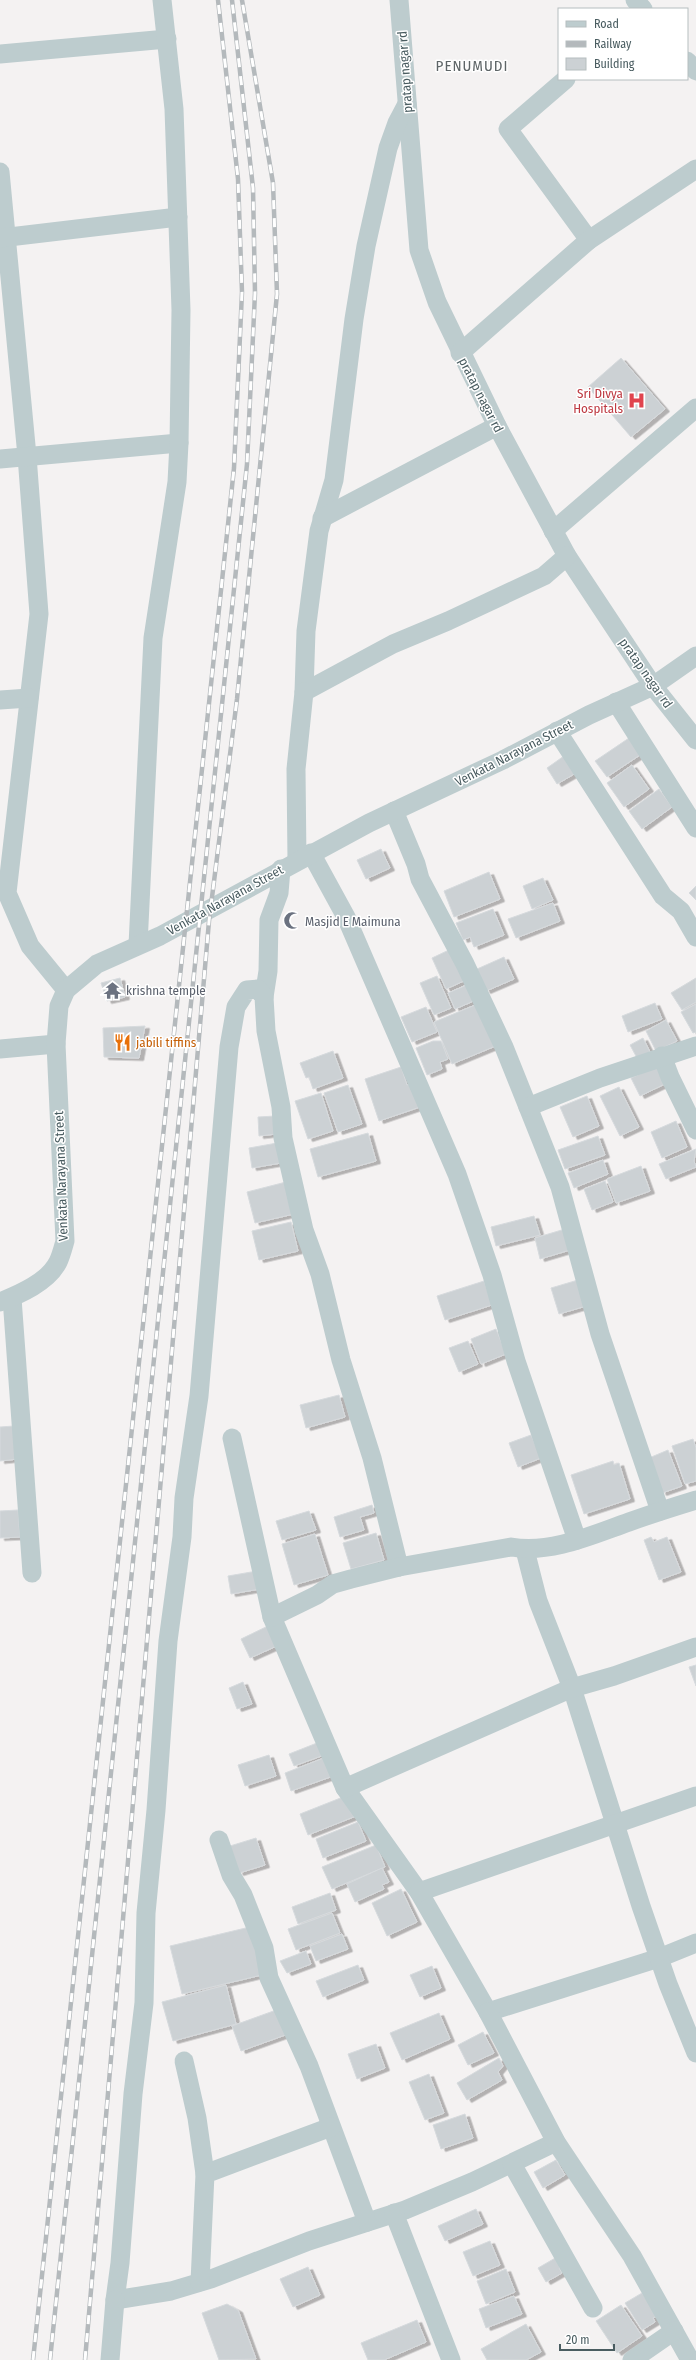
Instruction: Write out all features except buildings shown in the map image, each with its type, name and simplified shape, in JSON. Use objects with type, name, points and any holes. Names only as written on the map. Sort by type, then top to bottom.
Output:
[{"type":"street","points":[[138,945],[153,638],[177,482],[179,443],[181,310],[174,109],[162,0]]},
{"type":"street","name":"pratap nagar rd","points":[[399,0],[419,250],[437,302],[460,353],[497,426],[567,556],[653,686],[696,740]]},
{"type":"street","points":[[635,0],[642,8]]},
{"type":"street","points":[[0,54],[167,39]]},
{"type":"street","points":[[688,62],[696,71]]},
{"type":"street","points":[[565,80],[508,130],[589,240]]},
{"type":"street","points":[[398,1567],[372,1458],[341,1360],[320,1274],[304,1230],[283,1138],[281,1107],[266,1031],[264,996],[268,971],[269,920],[279,893],[296,861],[296,769],[304,692],[306,631],[322,518],[334,480],[354,319],[366,246],[388,148],[397,123],[407,104]]},
{"type":"street","points":[[460,353],[589,240],[696,169]]},
{"type":"street","points":[[0,172],[3,238],[28,456],[39,614],[7,892],[30,946],[66,990]]},
{"type":"street","points":[[3,238],[178,217]]},
{"type":"street","points":[[553,531],[696,408]]},
{"type":"street","points":[[322,518],[497,426]]},
{"type":"street","points":[[0,459],[179,443]]},
{"type":"street","points":[[304,692],[393,644],[448,621],[544,576],[567,556]]},
{"type":"street","name":"Venkata Narayana Street","points":[[6,1300],[46,1277],[58,1262],[65,1241],[56,1044],[59,1006],[66,990],[97,964],[160,936],[296,861],[394,811],[503,760],[616,702],[653,686],[696,656]]},
{"type":"street","points":[[0,700],[29,698]]},
{"type":"street","points":[[616,702],[696,828]]},
{"type":"street","points":[[557,731],[663,896],[681,911],[696,938]]},
{"type":"street","points":[[394,811],[412,854],[420,879],[432,898],[479,991],[504,1047],[567,1207],[598,1327],[660,1511]]},
{"type":"street","points":[[296,861],[346,916],[457,1174],[492,1275],[516,1361],[577,1540]]},
{"type":"street","points":[[110,2360],[120,2263],[133,2094],[144,2003],[146,1913],[156,1810],[168,1641],[182,1537],[184,1498],[199,1396],[229,1047],[236,1007],[240,998],[247,990],[258,989],[264,996]]},
{"type":"street","points":[[0,1049],[56,1044]]},
{"type":"street","points":[[528,1107],[600,1078],[662,1056],[696,1046]]},
{"type":"street","points":[[662,1056],[670,1077],[696,1130]]},
{"type":"street","points":[[6,1300],[32,1573]]},
{"type":"street","points":[[232,1438],[272,1618],[345,1788],[419,1892],[488,2012],[556,2142],[632,2256],[690,2360]]},
{"type":"street","points":[[272,1618],[317,1596],[333,1584],[398,1567],[511,1548],[526,1550],[550,1547],[577,1540],[696,1500]]},
{"type":"street","points":[[526,1550],[548,1632],[562,1660],[572,1688],[614,1824],[659,1958],[696,2053]]},
{"type":"street","points":[[345,1788],[572,1688],[614,1676],[696,1647]]},
{"type":"street","points":[[419,1892],[696,1796]]},
{"type":"street","points":[[219,1840],[231,1875],[244,1895],[264,1948],[269,1978],[307,2061],[367,2222]]},
{"type":"street","points":[[488,2012],[659,1958],[696,1944]]},
{"type":"street","points":[[184,2061],[197,2118],[205,2174],[200,2282]]},
{"type":"street","points":[[205,2174],[331,2127]]},
{"type":"street","points":[[115,2300],[171,2291],[200,2282],[394,2213],[512,2164],[556,2142]]},
{"type":"street","points":[[512,2164],[593,2308]]},
{"type":"street","points":[[394,2213],[451,2360]]},
{"type":"street","points":[[632,2360],[674,2331]]},
{"type":"railway","points":[[33,2360],[234,468],[242,292],[238,179],[218,0]]},
{"type":"railway","points":[[50,2360],[247,464],[255,293],[253,188],[232,0]]},
{"type":"railway","points":[[85,2360],[209,921],[237,699],[277,294],[273,183],[242,0]]},
{"type":"place","name":"Sri Divya Hospitals","points":[[636,400]]},
{"type":"place","name":"Masjid E Maimuna","points":[[292,921]]},
{"type":"place","name":"krishna temple","points":[[113,990]]},
{"type":"place","name":"jabili tiffins","points":[[123,1042]]},
{"type":"district","name":"PENUMUDI","points":[[472,66]]}]
